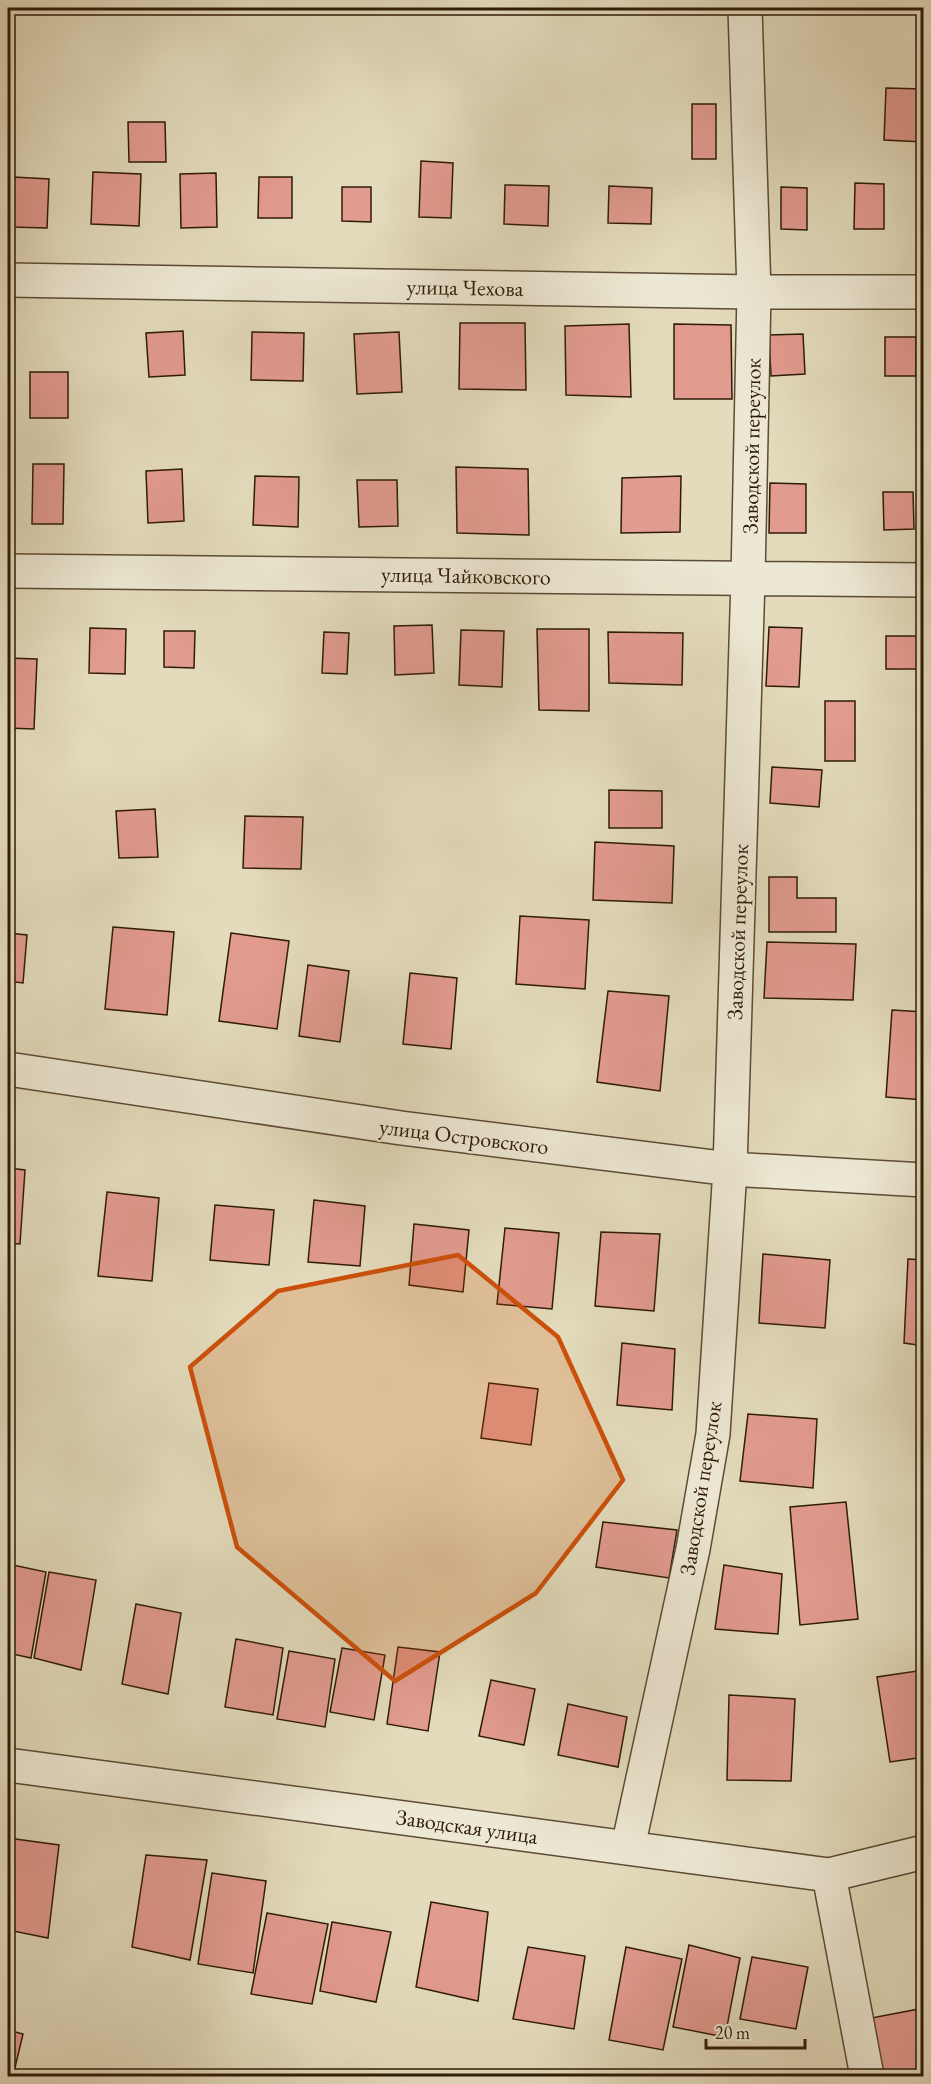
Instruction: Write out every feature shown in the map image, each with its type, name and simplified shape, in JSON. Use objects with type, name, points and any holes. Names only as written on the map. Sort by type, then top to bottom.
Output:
[{"type":"street","name":"Заводской переулок","points":[[628,1847],[693,1549],[713,1434],[730,1169],[748,578],[754,292],[745,8]]},
{"type":"street","name":"улица Чехова","points":[[8,280],[754,292],[924,292]]},
{"type":"street","name":"улица Чайковского","points":[[8,571],[924,580]]},
{"type":"street","name":"улица Островского","points":[[8,1069],[401,1128],[730,1169],[924,1180]]},
{"type":"street","name":"Заводская улица","points":[[8,1765],[830,1875],[924,1852]]},
{"type":"street","points":[[830,1875],[867,2076]]},
{"type":"highlighted area","points":[[458,1255],[558,1337],[623,1480],[536,1593],[395,1681],[237,1547],[190,1367],[278,1291]]},
{"type":"building","points":[[886,88],[924,89],[924,142],[884,140]]},
{"type":"building","points":[[692,104],[716,104],[716,159],[692,159]]},
{"type":"building","points":[[128,122],[165,122],[166,162],[129,162]]},
{"type":"building","points":[[421,161],[453,163],[451,218],[419,217]]},
{"type":"building","points":[[93,172],[141,174],[139,226],[91,224]]},
{"type":"building","points":[[216,173],[217,227],[181,228],[180,174]]},
{"type":"building","points":[[13,177],[49,179],[47,228],[11,227]]},
{"type":"building","points":[[259,177],[292,177],[292,218],[258,218]]},
{"type":"building","points":[[855,183],[884,184],[884,229],[854,229]]},
{"type":"building","points":[[505,185],[549,186],[548,226],[504,224]]},
{"type":"building","points":[[609,186],[652,188],[651,224],[608,223]]},
{"type":"building","points":[[342,187],[371,187],[371,222],[342,221]]},
{"type":"building","points":[[781,187],[807,188],[807,230],[781,229]]},
{"type":"building","points":[[460,323],[525,323],[526,390],[459,389]]},
{"type":"building","points":[[629,324],[631,397],[566,395],[565,326]]},
{"type":"building","points":[[674,324],[731,325],[732,399],[674,399]]},
{"type":"building","points":[[183,331],[185,375],[149,377],[146,333]]},
{"type":"building","points":[[252,332],[304,333],[303,381],[251,380]]},
{"type":"building","points":[[399,332],[402,392],[357,394],[354,334]]},
{"type":"building","points":[[803,334],[805,374],[771,376],[769,335]]},
{"type":"building","points":[[885,337],[916,337],[916,376],[885,376]]},
{"type":"building","points":[[30,372],[68,372],[68,418],[30,418]]},
{"type":"building","points":[[33,464],[64,464],[63,524],[32,524]]},
{"type":"building","points":[[456,467],[528,469],[529,535],[457,533]]},
{"type":"building","points":[[182,469],[184,521],[148,523],[146,471]]},
{"type":"building","points":[[255,476],[299,477],[298,527],[253,525]]},
{"type":"building","points":[[681,476],[680,532],[621,533],[622,478]]},
{"type":"building","points":[[357,480],[397,480],[398,526],[359,527]]},
{"type":"building","points":[[770,483],[806,484],[806,533],[769,533]]},
{"type":"building","points":[[883,492],[913,492],[914,529],[884,530]]},
{"type":"building","points":[[432,625],[434,673],[395,675],[394,626]]},
{"type":"building","points":[[769,627],[802,628],[799,687],[766,686]]},
{"type":"building","points":[[90,628],[126,629],[125,674],[89,673]]},
{"type":"building","points":[[537,629],[589,629],[589,711],[539,710]]},
{"type":"building","points":[[461,630],[504,631],[502,687],[459,685]]},
{"type":"building","points":[[164,631],[195,631],[194,668],[164,667]]},
{"type":"building","points":[[324,632],[349,633],[347,674],[322,673]]},
{"type":"building","points":[[608,632],[683,633],[682,685],[609,683]]},
{"type":"building","points":[[886,636],[918,636],[918,669],[886,669]]},
{"type":"building","points":[[8,658],[37,659],[34,729],[8,728]]},
{"type":"building","points":[[825,701],[855,701],[855,761],[825,761]]},
{"type":"building","points":[[772,767],[822,770],[819,807],[770,803]]},
{"type":"building","points":[[609,790],[662,791],[662,828],[609,828]]},
{"type":"building","points":[[155,809],[158,857],[119,858],[116,811]]},
{"type":"building","points":[[245,816],[303,817],[301,869],[243,868]]},
{"type":"building","points":[[595,842],[674,846],[672,903],[593,900]]},
{"type":"building","points":[[769,877],[797,877],[797,898],[836,898],[836,932],[769,932]]},
{"type":"building","points":[[520,916],[589,920],[585,989],[516,984]]},
{"type":"building","points":[[113,927],[174,932],[167,1015],[105,1009]]},
{"type":"building","points":[[8,933],[27,935],[23,983],[8,981]]},
{"type":"building","points":[[231,933],[289,941],[277,1029],[219,1021]]},
{"type":"building","points":[[767,942],[856,944],[853,1000],[764,998]]},
{"type":"building","points":[[308,965],[349,971],[340,1042],[299,1036]]},
{"type":"building","points":[[410,973],[457,978],[451,1049],[403,1044]]},
{"type":"building","points":[[608,991],[669,996],[660,1091],[597,1082]]},
{"type":"building","points":[[892,1010],[924,1012],[924,1100],[886,1097]]},
{"type":"building","points":[[8,1168],[25,1170],[20,1244],[8,1243]]},
{"type":"building","points":[[107,1192],[159,1198],[152,1281],[98,1276]]},
{"type":"building","points":[[314,1200],[365,1206],[360,1266],[308,1262]]},
{"type":"building","points":[[215,1205],[274,1210],[269,1265],[210,1260]]},
{"type":"building","points":[[414,1224],[469,1230],[463,1292],[409,1285]]},
{"type":"building","points":[[505,1228],[559,1233],[552,1309],[497,1304]]},
{"type":"building","points":[[601,1232],[660,1234],[654,1311],[595,1306]]},
{"type":"building","points":[[763,1254],[830,1260],[825,1328],[759,1323]]},
{"type":"building","points":[[908,1259],[924,1260],[924,1346],[904,1343]]},
{"type":"building","points":[[622,1343],[675,1349],[672,1410],[617,1405]]},
{"type":"building","points":[[489,1383],[538,1389],[531,1445],[481,1438]]},
{"type":"building","points":[[748,1414],[817,1419],[813,1488],[740,1481]]},
{"type":"building","points":[[846,1502],[858,1619],[800,1625],[790,1507]]},
{"type":"building","points":[[603,1522],[677,1530],[669,1578],[596,1567]]},
{"type":"building","points":[[8,1564],[46,1572],[31,1658],[8,1653]]},
{"type":"building","points":[[724,1565],[782,1574],[778,1634],[715,1629]]},
{"type":"building","points":[[49,1572],[96,1580],[81,1670],[34,1658]]},
{"type":"building","points":[[136,1604],[181,1613],[168,1694],[122,1684]]},
{"type":"building","points":[[236,1639],[283,1648],[273,1715],[225,1707]]},
{"type":"building","points":[[398,1647],[440,1652],[428,1731],[387,1724]]},
{"type":"building","points":[[342,1648],[385,1655],[374,1720],[330,1712]]},
{"type":"building","points":[[289,1651],[335,1659],[325,1727],[277,1719]]},
{"type":"building","points":[[924,1670],[924,1757],[890,1762],[877,1677]]},
{"type":"building","points":[[491,1680],[535,1689],[524,1745],[479,1736]]},
{"type":"building","points":[[729,1695],[795,1699],[791,1781],[727,1780]]},
{"type":"building","points":[[568,1704],[627,1717],[618,1767],[558,1755]]},
{"type":"building","points":[[8,1838],[59,1845],[48,1938],[8,1930]]},
{"type":"building","points":[[146,1855],[207,1860],[190,1960],[132,1947]]},
{"type":"building","points":[[212,1873],[266,1881],[253,1973],[198,1964]]},
{"type":"building","points":[[431,1902],[488,1912],[478,2001],[416,1987]]},
{"type":"building","points":[[267,1913],[328,1924],[312,2004],[251,1994]]},
{"type":"building","points":[[332,1922],[391,1932],[376,2002],[320,1991]]},
{"type":"building","points":[[689,1945],[740,1958],[725,2037],[673,2027]]},
{"type":"building","points":[[528,1947],[585,1956],[574,2029],[513,2019]]},
{"type":"building","points":[[626,1947],[682,1959],[663,2050],[609,2040]]},
{"type":"building","points":[[752,1957],[808,1967],[796,2029],[740,2019]]},
{"type":"building","points":[[924,2008],[924,2073],[874,2076],[866,2019]]},
{"type":"building","points":[[8,2030],[23,2034],[13,2076],[8,2076]]}]
